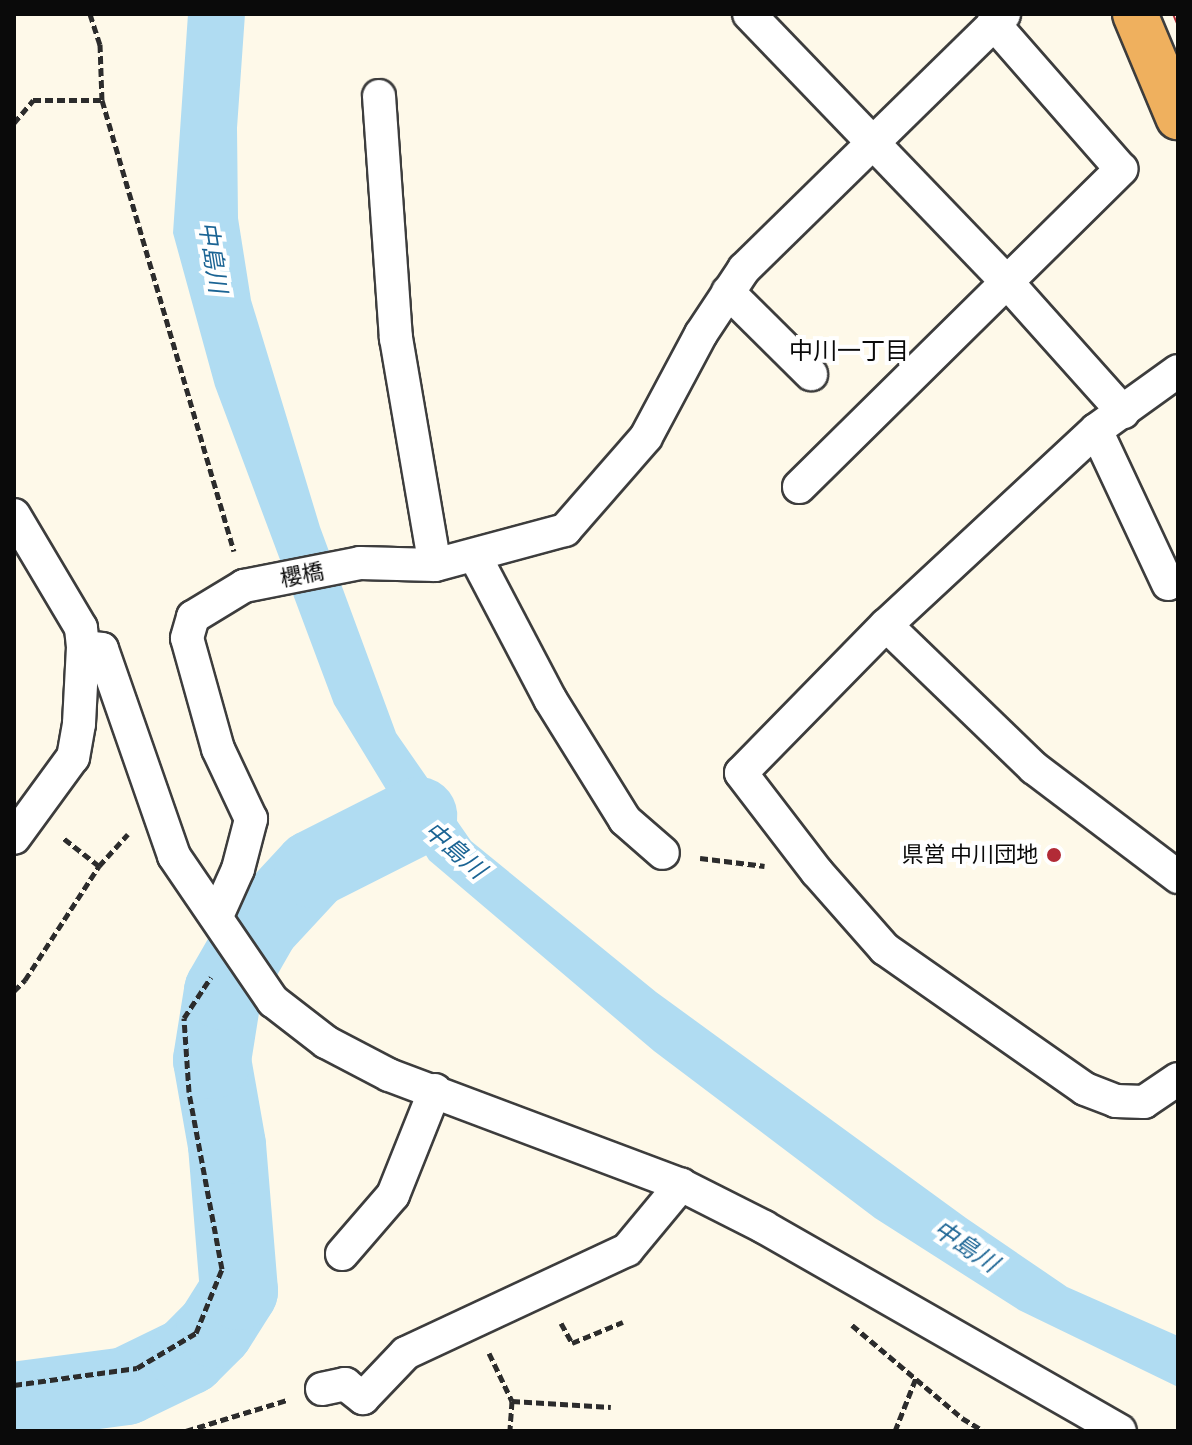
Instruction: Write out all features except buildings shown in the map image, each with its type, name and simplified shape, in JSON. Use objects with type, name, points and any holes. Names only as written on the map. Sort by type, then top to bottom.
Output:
[{"type":"highway","points":[[1135,14],[1178,117]]},
{"type":"street","points":[[749,14],[1006,281],[1123,412]]},
{"type":"street","points":[[799,487],[1121,169],[999,18]]},
{"type":"street","name":"櫻橋","points":[[244,586],[360,563],[435,565],[565,530],[598,496],[646,437],[701,334],[744,269],[999,18]]},
{"type":"street","points":[[379,96],[396,338],[435,565]]},
{"type":"street","points":[[728,292],[811,374]]},
{"type":"street","points":[[1178,371],[1096,430],[886,625],[741,773],[817,872],[885,949],[1085,1089],[1116,1101],[1144,1102],[1178,1079]]},
{"type":"street","points":[[1096,430],[1168,584]]},
{"type":"street","points":[[14,515],[81,628],[83,647],[79,724],[73,757],[24,826]]},
{"type":"street","points":[[475,556],[550,699],[625,820],[663,853]]},
{"type":"street","points":[[229,936],[238,869],[251,819],[218,749],[187,638],[193,617],[244,586]]},
{"type":"street","points":[[886,625],[1034,768],[1178,877]]},
{"type":"street","points":[[83,647],[102,649],[174,856],[273,1001],[326,1042],[389,1075],[681,1185],[777,1235],[1120,1431]]},
{"type":"street","points":[[342,1254],[393,1195],[435,1090]]},
{"type":"street","points":[[322,1389],[345,1384],[363,1398],[406,1353],[627,1250],[681,1185]]},
{"type":"path","points":[[90,14],[100,44],[102,100],[244,586]]},
{"type":"path","points":[[14,123],[33,100],[102,100]]},
{"type":"path","points":[[14,991],[25,980],[99,866],[24,826]]},
{"type":"path","points":[[663,853],[817,872]]},
{"type":"path","points":[[14,1385],[137,1368],[196,1333],[222,1269],[189,1092],[184,1018],[229,936]]},
{"type":"path","points":[[544,1290],[572,1343],[623,1322]]},
{"type":"path","points":[[469,1323],[497,1366],[512,1401],[510,1431]]},
{"type":"path","points":[[895,1431],[916,1378],[962,1418],[984,1431]]},
{"type":"path","points":[[186,1431],[322,1389]]},
{"type":"path","points":[[512,1401],[611,1407]]},
{"type":"water","name":"中島川","points":[[188,14],[245,14],[237,128],[238,218],[251,300],[320,527],[396,733],[471,841],[656,992],[966,1218],[1067,1287],[1178,1336],[1178,1387],[1019,1310],[875,1218],[654,1051],[429,860],[334,704],[215,386],[173,233]]},
{"type":"waterway","points":[[14,1401],[126,1386],[188,1356],[215,1329],[239,1291],[227,1145],[212,1060],[223,991],[261,925],[313,869],[418,816]]},
{"type":"tram line","points":[[1173,14],[1178,26]]},
{"type":"place","name":"県営 中川団地","points":[[1054,855]]},
{"type":"district","name":"中川一丁目","points":[[849,351]]}]
